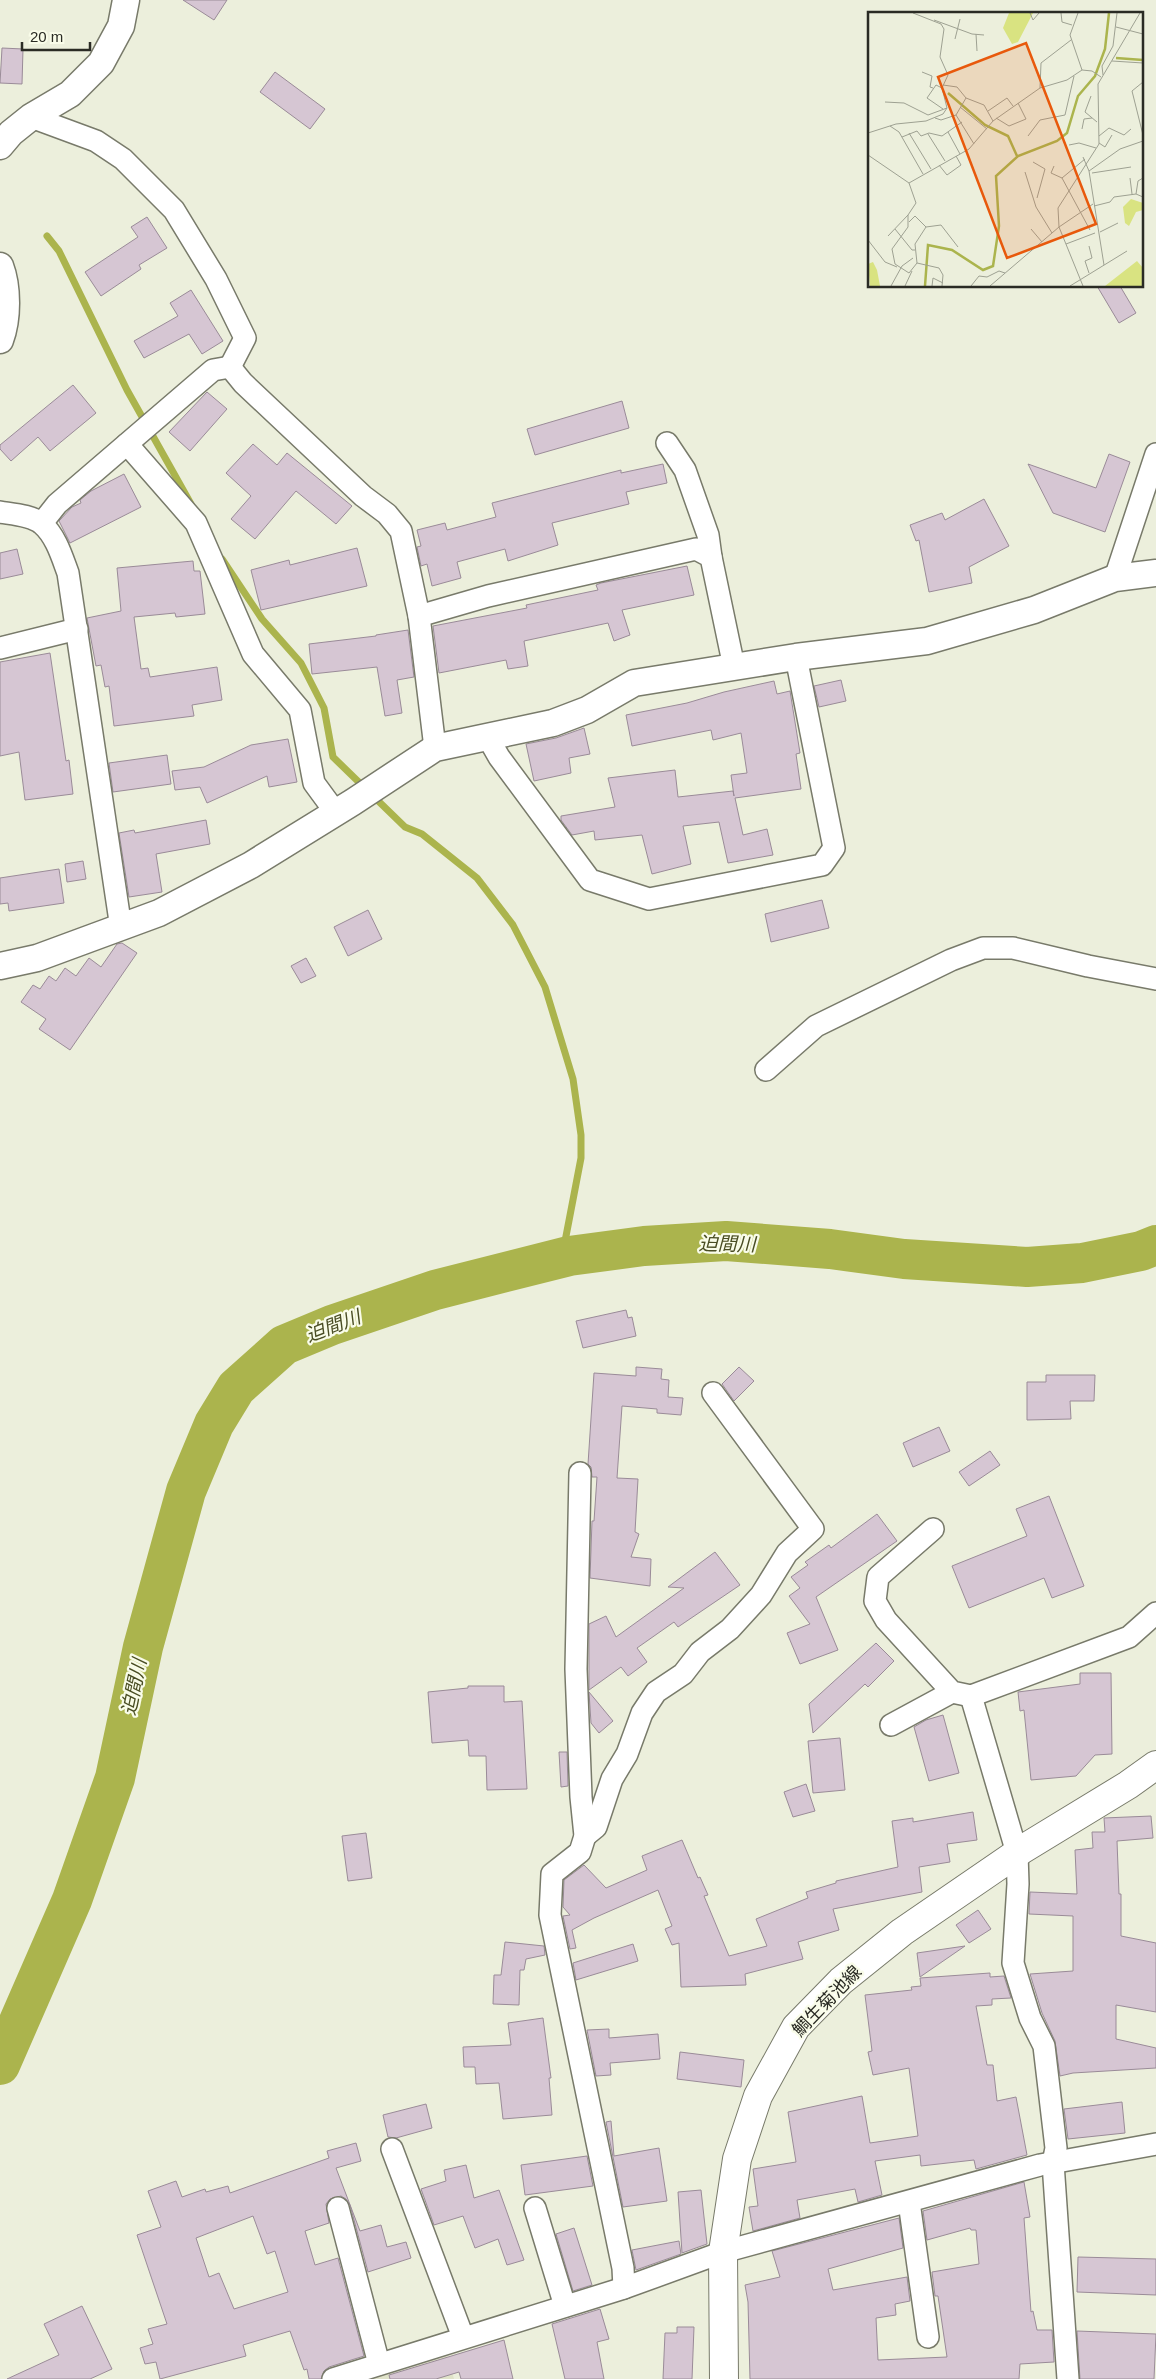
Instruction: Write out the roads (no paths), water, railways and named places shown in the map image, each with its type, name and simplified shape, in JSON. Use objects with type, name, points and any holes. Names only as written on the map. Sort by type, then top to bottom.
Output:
[{"type":"main road","name":"鯛生菊池線","points":[[724,2379],[723,2252],[737,2159],[758,2096],[796,2027],[841,1981],[902,1932],[1017,1853],[1128,1785],[1156,1765]]},
{"type":"street","points":[[0,146],[11,133],[31,117],[70,94],[101,62],[121,26],[126,0]]},
{"type":"street","points":[[31,117],[96,141],[123,158],[174,210],[216,279],[245,338],[230,367]]},
{"type":"street","points":[[0,266],[5,280],[4,330],[0,340]]},
{"type":"street","points":[[42,523],[57,504],[213,370],[230,367]]},
{"type":"street","points":[[230,367],[243,383],[363,496],[387,514],[401,531],[419,616],[434,748]]},
{"type":"street","points":[[667,443],[685,470],[708,535],[734,667]]},
{"type":"street","points":[[127,444],[196,523],[253,654],[300,710],[314,783],[336,813]]},
{"type":"street","points":[[1114,578],[1156,454]]},
{"type":"street","points":[[0,512],[26,517],[42,523],[59,549],[68,574],[121,928]]},
{"type":"street","points":[[419,616],[488,596],[696,549],[711,557]]},
{"type":"street","points":[[0,966],[37,958],[159,913],[250,865],[336,813],[434,748],[553,723],[587,710],[634,684],[796,657],[927,640],[1034,610],[1114,578],[1156,573]]},
{"type":"street","points":[[0,648],[77,629]]},
{"type":"street","points":[[487,736],[499,757],[590,880],[649,899],[822,865],[834,848],[796,657]]},
{"type":"street","points":[[766,1070],[816,1026],[951,960],[983,948],[1014,948],[1088,966],[1156,979]]},
{"type":"street","points":[[624,2288],[623,2268],[550,1915],[552,1874],[580,1852],[586,1836],[596,1826],[612,1779],[627,1754],[642,1713],[656,1692],[683,1674],[700,1652],[730,1629],[761,1595],[787,1553],[813,1529],[713,1393]]},
{"type":"street","points":[[580,1473],[576,1669],[581,1797],[586,1836]]},
{"type":"street","points":[[933,1529],[878,1577],[875,1601],[886,1620],[962,1694],[1017,1853],[1018,1884],[1013,1963],[1030,2018],[1044,2046],[1056,2148],[1053,2163],[1068,2379]]},
{"type":"street","points":[[891,1726],[962,1694],[1130,1637],[1156,1613]]},
{"type":"street","points":[[333,2379],[624,2288],[723,2252],[1053,2163],[1156,2144]]},
{"type":"street","points":[[392,2149],[463,2337]]},
{"type":"street","points":[[909,2202],[928,2337]]},
{"type":"street","points":[[338,2208],[379,2364]]},
{"type":"street","points":[[535,2208],[565,2306]]},
{"type":"waterway","points":[[47,236],[59,251],[127,390],[191,504]]},
{"type":"waterway","points":[[222,559],[262,619],[301,663],[324,708],[333,757],[405,827],[422,834],[477,878],[513,925],[545,987],[573,1079],[581,1135],[581,1158],[562,1257]]},
{"type":"waterway","name":"迫間川","points":[[0,2065],[72,1900],[115,1778],[143,1647],[186,1491],[214,1424],[236,1388],[284,1345],[332,1325],[435,1290],[569,1256],[644,1246],[726,1241],[830,1249],[904,1259],[1027,1267],[1082,1263],[1141,1251],[1156,1245]]}]
